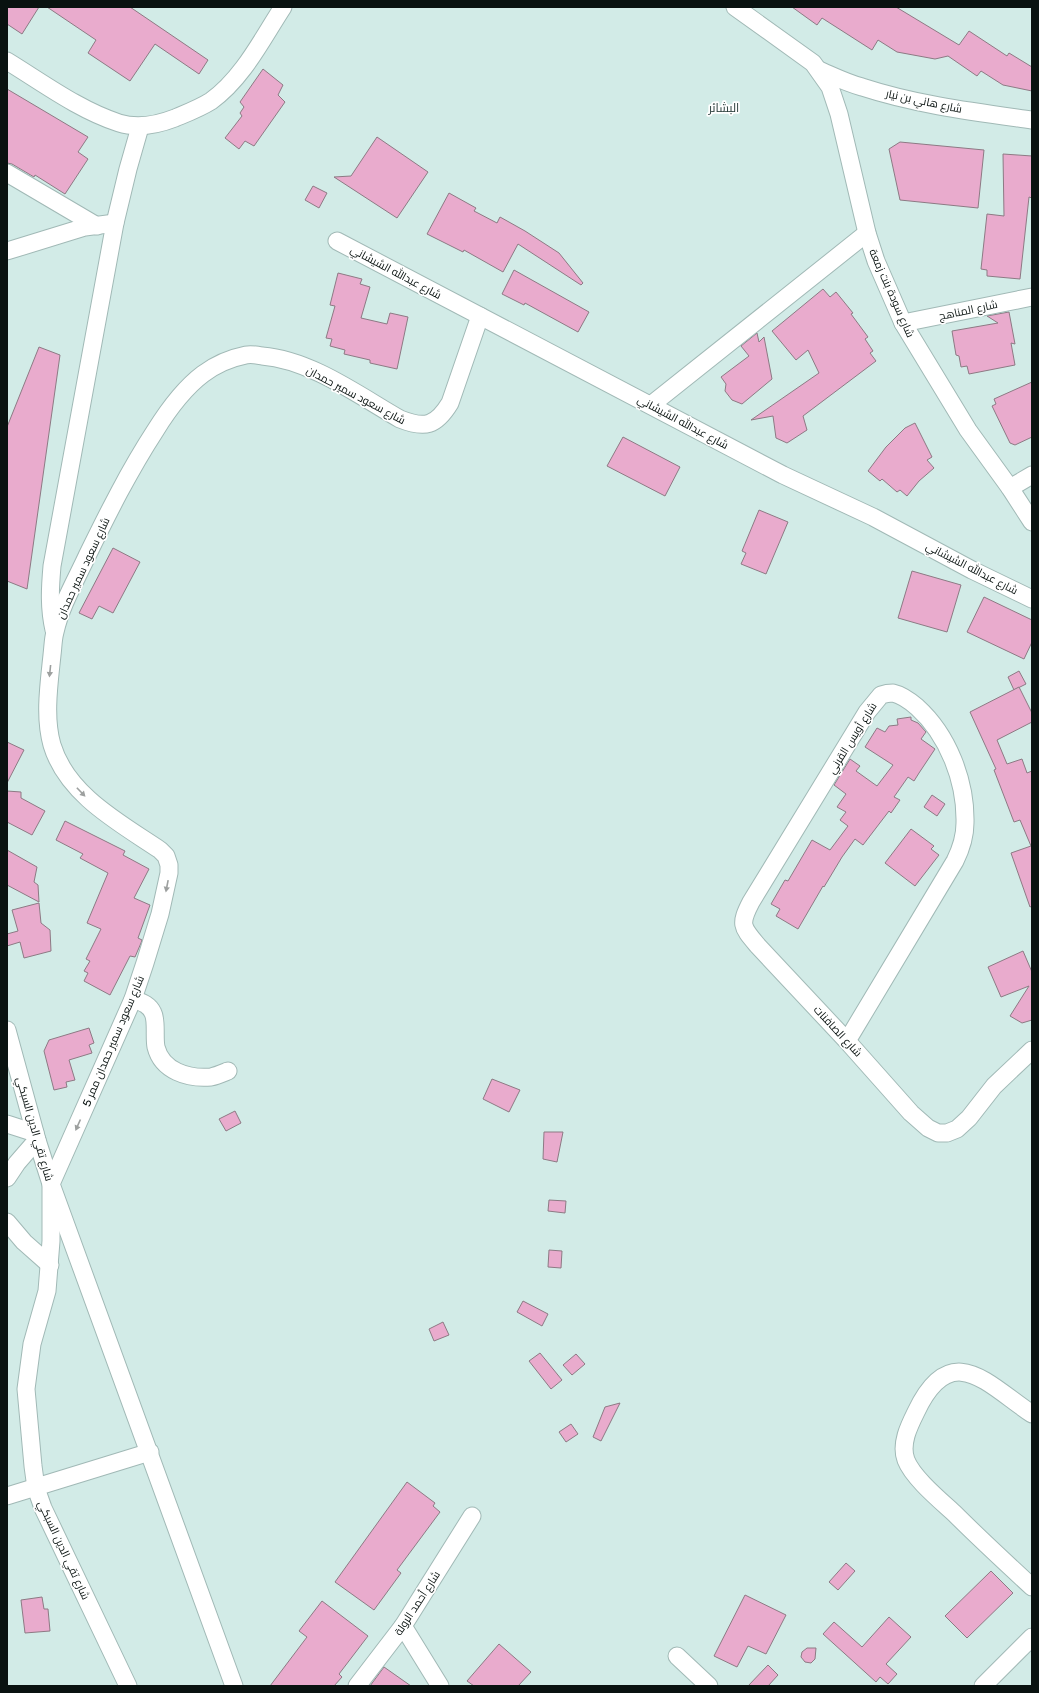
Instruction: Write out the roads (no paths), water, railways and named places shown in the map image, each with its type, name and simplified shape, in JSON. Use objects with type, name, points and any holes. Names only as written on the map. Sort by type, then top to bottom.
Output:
[{"type":"street","points":[[7,61],[75,103],[99,115],[120,123],[140,127],[165,122],[190,112],[210,101],[222,92],[242,70],[283,7]]},
{"type":"street","name":"شارع سودة بنت زمعة","points":[[735,7],[813,63],[830,87],[839,114],[867,233],[876,262],[903,323],[968,430],[1010,488],[1032,522]]},
{"type":"street","name":"شارع هاني بن نيار","points":[[819,70],[861,87],[909,100],[973,112],[1032,120]]},
{"type":"street","name":"شارع سعود سمير حمدان","points":[[54,632],[50,616],[49,592],[52,566],[115,224],[140,127]]},
{"type":"street","points":[[7,173],[96,226]]},
{"type":"street","points":[[7,251],[85,227],[115,224]]},
{"type":"street","points":[[651,405],[867,233]]},
{"type":"street","name":"شارع عبدالله الشيشاني","points":[[337,241],[783,475],[873,517],[972,570],[1032,599]]},
{"type":"street","name":"شارع المناهج","points":[[903,323],[1032,297]]},
{"type":"street","name":"شارع سعود سمير حمدان","points":[[160,850],[89,800],[66,775],[52,745],[49,728],[49,678],[54,632],[61,613],[98,532],[140,454],[166,414],[187,389],[203,374],[220,363],[248,354],[267,356],[293,362],[320,373],[400,419],[412,424],[426,425],[442,416],[450,403],[480,316]]},
{"type":"street","points":[[1010,488],[1032,475]]},
{"type":"street","name":"شارع أويس القرني","points":[[744,915],[874,702],[881,695],[892,693],[907,698],[936,728],[945,743],[953,762],[964,801],[966,824],[964,843],[919,923],[847,1041]]},
{"type":"street","name":"شارع سعود سمير حمدان ممر 5","points":[[51,1184],[133,998],[167,887],[169,864],[166,856],[160,850]]},
{"type":"street","name":"شارع الصافنات","points":[[744,915],[743,924],[747,933],[911,1113],[928,1128],[938,1133],[947,1133],[957,1129],[969,1118],[994,1086],[1032,1050]]},
{"type":"street","points":[[133,998],[146,1004],[153,1013],[156,1048],[165,1064],[179,1074],[194,1076],[212,1077],[228,1071]]},
{"type":"street","name":"شارع تقي الدين السبكي","points":[[7,1030],[10,1054],[51,1184],[50,1265],[47,1291],[32,1344],[26,1389],[36,1488],[43,1508],[128,1686]]},
{"type":"street","points":[[7,1124],[36,1137],[7,1178]]},
{"type":"street","points":[[51,1184],[150,1452],[234,1686]]},
{"type":"street","points":[[7,1222],[24,1242],[50,1265]]},
{"type":"street","points":[[1032,1414],[986,1380],[965,1371],[949,1373],[935,1381],[924,1395],[910,1424],[903,1446],[906,1461],[930,1491],[1032,1587]]},
{"type":"street","points":[[7,1496],[150,1452]]},
{"type":"street","name":"شارع أحمد الرولة","points":[[357,1686],[403,1626],[472,1516]]},
{"type":"street","points":[[403,1626],[440,1686]]},
{"type":"street","points":[[983,1686],[1032,1637]]},
{"type":"street","points":[[677,1656],[709,1686]]},
{"type":"district","name":"البشائر","points":[[724,108]]}]
